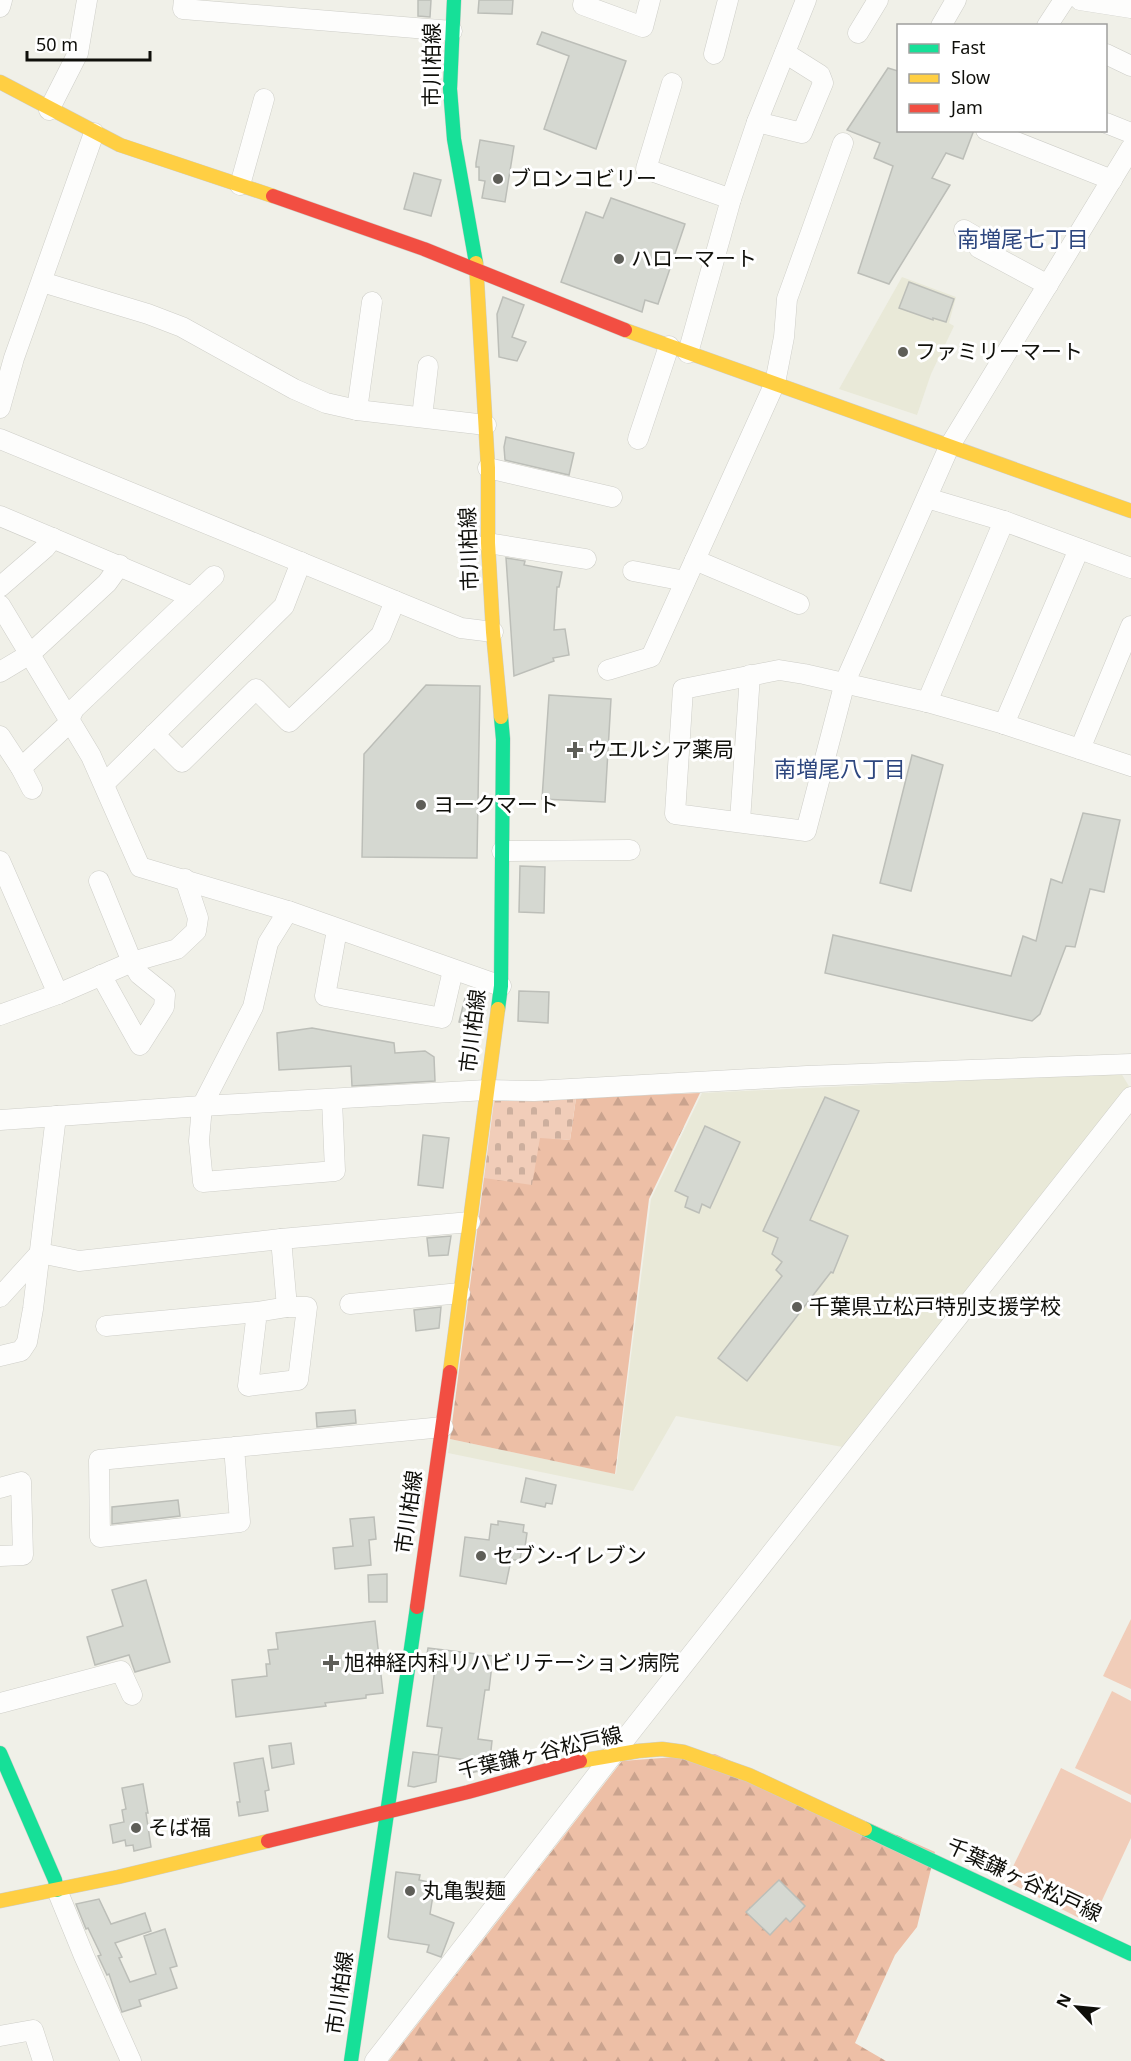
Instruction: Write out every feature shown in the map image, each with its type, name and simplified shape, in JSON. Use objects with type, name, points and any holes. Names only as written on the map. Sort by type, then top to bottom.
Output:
[{"type":"main road","name":"市川柏線","points":[[351,2061],[443,1427],[501,986],[503,739],[493,633],[488,543],[488,468],[477,268],[454,139],[450,89],[454,0]]},
{"type":"main road","points":[[0,83],[120,145],[477,268],[603,322],[1131,511]]},
{"type":"main road","name":"千葉鎌ヶ谷松戸線","points":[[0,1901],[150,1870],[614,1753],[665,1749],[697,1756],[749,1775],[1131,1954]]},
{"type":"main road","points":[[0,1753],[55,1880],[57,1890]]},
{"type":"street","points":[[0,7],[2,0]]},
{"type":"street","points":[[49,110],[78,53],[87,0]]},
{"type":"street","points":[[184,0],[183,9],[452,31]]},
{"type":"street","points":[[584,0],[583,4],[643,27],[650,0]]},
{"type":"street","points":[[714,54],[728,0]]},
{"type":"street","points":[[688,353],[731,199],[757,122],[806,0]]},
{"type":"street","points":[[858,33],[878,0]]},
{"type":"street","points":[[942,24],[956,0]]},
{"type":"street","points":[[1048,24],[1064,0]]},
{"type":"street","points":[[1080,0],[1131,8]]},
{"type":"street","points":[[757,122],[802,133],[823,84],[820,75],[784,53]]},
{"type":"street","points":[[1107,54],[1131,66]]},
{"type":"street","points":[[672,83],[646,169],[731,199]]},
{"type":"street","points":[[240,185],[264,99]]},
{"type":"street","points":[[1107,123],[1131,133]]},
{"type":"street","points":[[991,132],[1112,180]]},
{"type":"street","points":[[0,408],[14,358],[94,133]]},
{"type":"street","points":[[608,670],[651,657],[775,383],[784,337],[787,299],[843,143]]},
{"type":"street","points":[[1131,148],[949,447],[845,682],[806,831],[675,814],[683,689],[779,670],[845,682],[927,702],[1004,724],[1131,766]]},
{"type":"street","points":[[964,230],[983,241],[979,248],[1048,285]]},
{"type":"street","points":[[42,282],[148,314],[182,327],[294,389],[326,403],[357,410],[486,425]]},
{"type":"street","points":[[357,410],[372,302]]},
{"type":"street","points":[[638,439],[669,346]]},
{"type":"street","points":[[422,417],[428,366]]},
{"type":"street","points":[[0,439],[460,628],[493,633]]},
{"type":"street","points":[[488,468],[612,497]]},
{"type":"street","points":[[927,498],[1004,521],[1131,568]]},
{"type":"street","points":[[0,516],[192,597]]},
{"type":"street","points":[[927,702],[1004,521]]},
{"type":"street","points":[[0,587],[45,548],[53,538]]},
{"type":"street","points":[[488,543],[586,559]]},
{"type":"street","points":[[1004,724],[1079,549]]},
{"type":"street","points":[[695,560],[799,604]]},
{"type":"street","points":[[104,784],[284,606],[301,562]]},
{"type":"street","points":[[0,672],[30,654],[107,583],[120,565]]},
{"type":"street","points":[[633,571],[686,581]]},
{"type":"street","points":[[21,768],[66,726],[74,709],[214,576]]},
{"type":"street","points":[[154,734],[182,762],[256,689],[290,722],[381,634],[394,601]]},
{"type":"street","points":[[0,605],[91,756],[140,867],[288,911],[501,986]]},
{"type":"street","points":[[1080,749],[1131,627]]},
{"type":"street","points":[[740,821],[750,675]]},
{"type":"street","points":[[0,736],[32,789]]},
{"type":"street","points":[[502,851],[630,850]]},
{"type":"street","points":[[0,861],[58,994]]},
{"type":"street","points":[[0,1015],[58,994],[132,962],[177,949],[196,931],[198,918],[185,879]]},
{"type":"street","points":[[99,882],[139,974],[165,995],[164,1007],[140,1045],[101,975]]},
{"type":"street","points":[[288,911],[268,943],[253,1007],[202,1106],[199,1141],[203,1182],[335,1171],[332,1100]]},
{"type":"street","points":[[337,930],[325,996],[442,1018],[453,970]]},
{"type":"street","points":[[0,1120],[487,1090],[534,1091],[807,1076],[1131,1064]]},
{"type":"street","points":[[375,2061],[614,1753],[1131,1097]]},
{"type":"street","points":[[0,1356],[21,1351],[27,1342],[56,1116]]},
{"type":"street","points":[[40,1253],[79,1261],[281,1239],[470,1222]]},
{"type":"street","points":[[281,1239],[287,1307]]},
{"type":"street","points":[[0,1297],[40,1253]]},
{"type":"street","points":[[350,1304],[460,1293]]},
{"type":"street","points":[[106,1326],[257,1312],[287,1307],[307,1307],[298,1380],[248,1386],[257,1312]]},
{"type":"street","points":[[234,1447],[240,1522],[100,1538],[99,1460],[234,1447],[443,1427]]},
{"type":"street","points":[[0,1488],[21,1482],[22,1555],[0,1556]]},
{"type":"street","points":[[0,1703],[121,1671],[132,1695]]},
{"type":"street","points":[[57,1890],[131,2061]]},
{"type":"street","points":[[0,2036],[33,2030],[43,2061]]},
{"type":"shaded area","points":[[902,277],[956,297],[949,323],[954,326],[931,374],[917,415],[839,389]]},
{"type":"shaded area","name":"千葉県立松戸特別支援学校","points":[[1121,1073],[1130,1088],[848,1448],[676,1416],[633,1491],[448,1453],[450,1439],[616,1474],[651,1199],[702,1093]]},
{"type":"green space","points":[[700,1093],[649,1199],[615,1474],[450,1439],[484,1178],[540,1137],[570,1140],[576,1098]]},
{"type":"green space","points":[[576,1098],[570,1140],[540,1138],[532,1185],[484,1178],[494,1101]]},
{"type":"green space","points":[[1131,1619],[1131,1689],[1103,1676]]},
{"type":"green space","points":[[1112,1691],[1131,1701],[1131,1795],[1075,1768]]},
{"type":"green space","points":[[715,1754],[935,1852],[917,1927],[895,1955],[855,2043],[886,2061],[389,2061],[622,1761]]},
{"type":"green space","points":[[1061,1768],[1131,1803],[1131,1838],[1091,1924],[1006,1881]]},
{"type":"building","points":[[418,0],[431,0],[430,17],[418,16]]},
{"type":"building","points":[[479,0],[513,0],[512,14],[478,13]]},
{"type":"building","points":[[542,32],[626,61],[596,149],[544,129],[569,56],[537,44]]},
{"type":"building","points":[[888,68],[897,71],[897,132],[973,132],[963,159],[946,153],[932,178],[950,185],[889,284],[858,273],[893,166],[874,158],[880,143],[847,130]]},
{"type":"building","points":[[480,140],[514,146],[505,202],[482,198],[485,181],[479,180],[479,167],[476,167]]},
{"type":"building","points":[[414,173],[441,180],[431,216],[404,209]]},
{"type":"building","points":[[611,198],[685,224],[658,304],[645,300],[642,312],[561,282],[586,212],[603,218]]},
{"type":"building","points":[[909,282],[954,299],[946,322],[899,308]]},
{"type":"building","points":[[503,297],[524,305],[512,337],[526,342],[517,361],[499,357],[497,314]]},
{"type":"building","points":[[506,437],[574,453],[569,475],[505,460]]},
{"type":"building","points":[[506,558],[525,561],[524,565],[562,572],[559,587],[557,587],[554,630],[565,629],[569,655],[553,658],[554,661],[514,676]]},
{"type":"building","name":"ヨークマート","points":[[426,685],[480,686],[477,858],[362,857],[364,754]]},
{"type":"building","points":[[549,695],[611,699],[605,802],[542,799]]},
{"type":"building","points":[[912,755],[943,765],[911,891],[880,883]]},
{"type":"building","points":[[1083,813],[1120,820],[1104,892],[1090,889],[1075,947],[1066,946],[1040,1014],[1032,1021],[825,973],[833,935],[1011,976],[1023,936],[1036,941],[1051,879],[1062,883]]},
{"type":"building","points":[[520,866],[545,867],[544,913],[519,912]]},
{"type":"building","points":[[519,991],[549,992],[548,1023],[518,1021]]},
{"type":"building","points":[[466,994],[479,997],[476,1004],[479,1009],[475,1026],[459,1022]]},
{"type":"building","points":[[312,1028],[394,1043],[395,1053],[425,1051],[434,1057],[435,1081],[352,1086],[351,1066],[279,1070],[277,1033]]},
{"type":"building","points":[[825,1097],[859,1111],[810,1220],[848,1236],[833,1273],[831,1272],[747,1381],[718,1358],[782,1276],[776,1270],[782,1262],[772,1254],[778,1238],[763,1231]]},
{"type":"building","points":[[705,1126],[740,1142],[710,1208],[702,1204],[699,1213],[685,1207],[688,1197],[675,1191]]},
{"type":"building","points":[[423,1135],[449,1138],[443,1188],[418,1185]]},
{"type":"building","points":[[451,1236],[448,1255],[429,1256],[427,1238]]},
{"type":"building","points":[[441,1307],[439,1328],[416,1331],[414,1310]]},
{"type":"building","points":[[355,1410],[356,1423],[317,1427],[316,1413]]},
{"type":"building","points":[[526,1478],[556,1485],[552,1504],[546,1503],[545,1507],[521,1502]]},
{"type":"building","points":[[178,1500],[180,1516],[112,1524],[112,1507]]},
{"type":"building","points":[[374,1517],[376,1539],[369,1540],[371,1565],[335,1569],[333,1548],[353,1546],[350,1519]]},
{"type":"building","points":[[498,1521],[524,1525],[523,1532],[527,1533],[520,1560],[511,1560],[506,1584],[460,1576],[465,1537],[489,1540],[491,1524],[498,1525]]},
{"type":"building","points":[[387,1574],[387,1602],[369,1602],[368,1575]]},
{"type":"building","points":[[146,1580],[170,1662],[135,1672],[129,1655],[95,1665],[87,1637],[123,1626],[112,1590]]},
{"type":"building","points":[[375,1621],[383,1693],[366,1695],[366,1698],[325,1703],[326,1706],[236,1717],[232,1680],[267,1676],[266,1664],[270,1664],[268,1650],[278,1649],[276,1633]]},
{"type":"building","points":[[428,1648],[493,1656],[489,1690],[485,1690],[478,1739],[492,1741],[489,1769],[464,1774],[466,1760],[439,1756],[436,1782],[414,1787],[408,1786],[413,1752],[438,1755],[442,1728],[427,1726],[435,1669],[425,1668]]},
{"type":"building","points":[[291,1743],[294,1764],[272,1768],[269,1746]]},
{"type":"building","points":[[263,1758],[269,1790],[265,1791],[268,1811],[239,1816],[237,1802],[240,1802],[234,1763]]},
{"type":"building","points":[[143,1784],[151,1847],[134,1851],[133,1845],[126,1846],[125,1840],[113,1843],[110,1825],[124,1822],[122,1810],[126,1809],[122,1788]]},
{"type":"building","points":[[396,1872],[420,1875],[419,1880],[435,1883],[430,1914],[454,1923],[441,1957],[427,1952],[429,1945],[388,1937]]},
{"type":"building","points":[[779,1880],[805,1906],[790,1922],[786,1918],[770,1935],[746,1912]]},
{"type":"building","points":[[99,1899],[111,1924],[145,1913],[151,1931],[115,1943],[130,1982],[156,1974],[144,1936],[165,1929],[177,1966],[170,1968],[177,1988],[139,2000],[141,2006],[122,2012],[109,1974],[107,1975],[98,1956],[101,1955],[88,1928],[86,1929],[76,1904]]},
{"type":"traffic: fast","points":[[454,0],[450,89],[454,139],[476,263]]},
{"type":"traffic: fast","points":[[498,1009],[501,986],[503,739],[501,717]]},
{"type":"traffic: fast","points":[[351,2061],[417,1607]]},
{"type":"traffic: fast","points":[[0,1753],[55,1880],[57,1890]]},
{"type":"traffic: fast","points":[[865,1829],[1131,1954]]},
{"type":"traffic: slow","points":[[0,82],[120,145],[273,196]]},
{"type":"traffic: slow","points":[[476,263],[488,468],[488,543],[501,717]]},
{"type":"traffic: slow","points":[[625,330],[1131,511]]},
{"type":"traffic: slow","points":[[450,1372],[498,1009]]},
{"type":"traffic: slow","points":[[580,1761],[638,1751],[662,1749],[684,1752],[749,1775],[865,1829]]},
{"type":"traffic: slow","points":[[0,1901],[118,1877],[268,1841]]},
{"type":"traffic: jam","points":[[273,196],[424,249],[625,330]]},
{"type":"traffic: jam","points":[[417,1607],[450,1372]]},
{"type":"traffic: jam","points":[[268,1841],[468,1792],[580,1761]]},
{"type":"place","name":"ブロンコビリー","points":[[498,179]]},
{"type":"place","name":"ハローマート","points":[[619,259]]},
{"type":"place","name":"ファミリーマート","points":[[903,352]]},
{"type":"place","name":"ウエルシア薬局","points":[[575,750]]},
{"type":"place","name":"ヨークマート","points":[[421,805]]},
{"type":"place","name":"千葉県立松戸特別支援学校","points":[[797,1307]]},
{"type":"place","name":"セブン-イレブン","points":[[481,1556]]},
{"type":"place","name":"旭神経内科リハビリテーション病院","points":[[331,1663]]},
{"type":"place","name":"そば福","points":[[136,1828]]},
{"type":"place","name":"丸亀製麺","points":[[410,1891]]},
{"type":"district","name":"南増尾七丁目","points":[[1023,239]]},
{"type":"district","name":"南増尾八丁目","points":[[840,769]]}]
